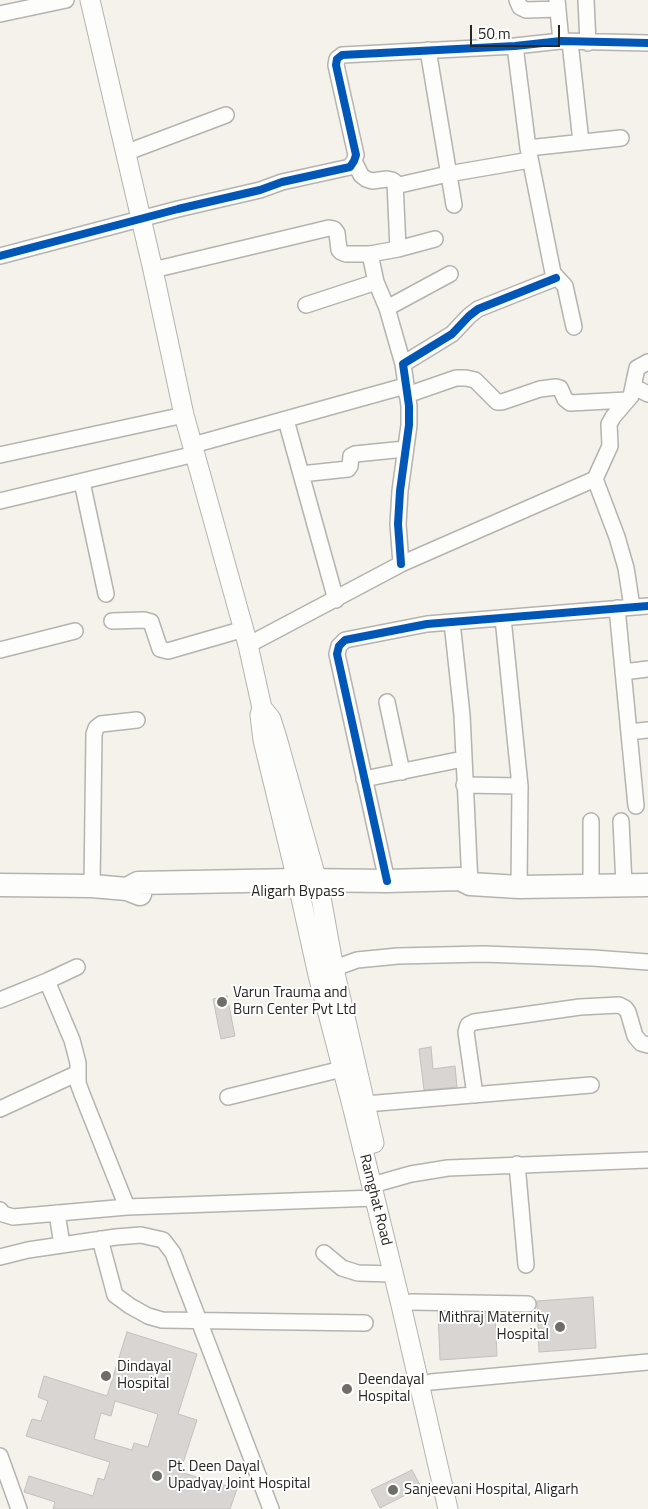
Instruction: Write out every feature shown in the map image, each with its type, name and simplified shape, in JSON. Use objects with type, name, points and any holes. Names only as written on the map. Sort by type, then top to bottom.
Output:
[{"type":"highway","name":"Aligarh Bypass","points":[[308,886],[460,879],[468,884],[519,887],[648,885]]},
{"type":"highway","name":"Aligarh Bypass","points":[[0,885],[92,886],[127,889],[138,883],[308,886],[461,892],[468,884]]},
{"type":"main road","name":"Ramghat Road","points":[[90,0],[141,218],[184,415],[246,637],[262,708],[260,715],[263,740],[308,886],[326,972],[359,1104],[393,1274],[448,1509]]},
{"type":"main road","name":"Ramghat Road","points":[[326,972],[342,1069],[359,1104]]},
{"type":"main road","name":"Ramghat Road","points":[[376,1189],[411,1302],[461,1509]]},
{"type":"street","points":[[0,14],[66,0]]},
{"type":"street","points":[[517,0],[520,8],[526,10],[558,5],[566,42],[581,142]]},
{"type":"street","points":[[586,0],[588,43]]},
{"type":"street","points":[[0,256],[141,218],[260,190],[282,182],[350,167],[356,154],[336,65],[337,59],[342,54],[566,42],[648,44]]},
{"type":"street","points":[[515,46],[529,154],[554,273],[556,278],[566,286],[574,327]]},
{"type":"street","points":[[428,50],[454,205]]},
{"type":"street","points":[[125,153],[226,115]]},
{"type":"street","points":[[396,186],[581,142],[621,138]]},
{"type":"street","points":[[354,161],[361,175],[366,179],[392,180],[396,186],[398,249]]},
{"type":"street","points":[[152,270],[329,228],[334,229],[338,233],[339,250],[346,254],[370,254],[398,249],[435,238]]},
{"type":"street","points":[[370,254],[376,282],[387,308],[403,364],[406,390],[409,425],[400,491],[398,524],[401,564]]},
{"type":"street","points":[[387,308],[450,274]]},
{"type":"street","points":[[403,364],[452,334],[478,309],[556,278]]},
{"type":"street","points":[[306,305],[376,282]]},
{"type":"street","points":[[641,393],[634,374],[637,368],[648,362]]},
{"type":"street","points":[[0,501],[82,482],[194,450],[286,420],[456,378],[475,380],[497,402],[540,389],[556,387],[560,388],[565,399],[570,403],[641,393]]},
{"type":"street","points":[[112,621],[144,620],[151,622],[160,649],[168,651],[246,637],[336,600],[401,564],[595,479],[610,446],[609,424],[613,417],[641,393]]},
{"type":"street","points":[[0,455],[184,415]]},
{"type":"street","points":[[286,420],[336,600]]},
{"type":"street","points":[[301,474],[348,469],[351,456],[355,454],[405,449]]},
{"type":"street","points":[[595,479],[617,537],[626,568],[632,607]]},
{"type":"street","points":[[82,482],[106,594]]},
{"type":"street","points":[[388,881],[337,654],[339,646],[345,640],[427,624],[648,606]]},
{"type":"street","points":[[616,608],[629,732],[640,799]]},
{"type":"street","points":[[503,618],[520,786],[519,887]]},
{"type":"street","points":[[452,622],[462,715],[468,884]]},
{"type":"street","points":[[1,646],[75,631]]},
{"type":"street","points":[[623,672],[648,669]]},
{"type":"street","points":[[387,702],[402,772]]},
{"type":"street","points":[[92,886],[94,734],[96,728],[101,724],[137,720]]},
{"type":"street","points":[[629,732],[648,730]]},
{"type":"street","points":[[364,779],[463,759]]},
{"type":"street","points":[[464,785],[520,786]]},
{"type":"street","points":[[591,821],[591,886]]},
{"type":"street","points":[[621,821],[624,885]]},
{"type":"street","points":[[326,972],[356,960],[426,955],[483,954],[648,962]]},
{"type":"street","points":[[0,1000],[48,981],[76,967]]},
{"type":"street","points":[[48,981],[76,1052],[78,1083],[127,1207]]},
{"type":"street","points":[[475,1095],[466,1032],[468,1025],[474,1022],[580,1007],[619,1005],[628,1012],[635,1036],[641,1043],[648,1044]]},
{"type":"street","points":[[228,1097],[342,1069]]},
{"type":"street","points":[[0,1109],[78,1074]]},
{"type":"street","points":[[359,1104],[591,1085]]},
{"type":"street","points":[[0,1210],[3,1214],[13,1217],[376,1189],[411,1174],[448,1168],[648,1160]]},
{"type":"street","points":[[517,1164],[526,1265]]},
{"type":"street","points":[[57,1213],[62,1245]]},
{"type":"street","points":[[0,1257],[100,1239],[141,1235],[162,1240],[173,1253],[271,1509]]},
{"type":"street","points":[[100,1239],[115,1295],[148,1316],[162,1320],[364,1323]]},
{"type":"street","points":[[324,1253],[342,1268],[358,1274],[393,1274]]},
{"type":"street","points":[[411,1302],[528,1304]]},
{"type":"street","points":[[431,1382],[648,1362]]},
{"type":"street","points":[[0,1456],[19,1509]]},
{"type":"building","points":[[227,996],[235,1036],[221,1039],[213,999]]},
{"type":"building","points":[[431,1047],[433,1069],[455,1066],[457,1087],[424,1090],[419,1049]]},
{"type":"building","points":[[593,1297],[596,1348],[539,1352],[537,1301]]},
{"type":"building","points":[[438,1312],[495,1313],[497,1356],[440,1360]]},
{"type":"building","points":[[127,1332],[197,1354],[178,1414],[197,1420],[180,1472],[237,1489],[230,1509],[53,1509],[55,1502],[24,1492],[29,1476],[93,1496],[98,1478],[104,1480],[110,1462],[26,1436],[32,1419],[41,1421],[48,1401],[38,1397],[44,1376],[107,1396]],"holes":[[[115,1401],[158,1414],[148,1447],[134,1443],[132,1450],[94,1439],[101,1413],[111,1416]]]},
{"type":"building","points":[[412,1470],[421,1487],[380,1508],[371,1490]]},
{"type":"cycle path","points":[[0,256],[178,209],[260,190],[282,182],[350,167],[356,155],[336,65],[337,59],[342,55],[515,46],[561,41],[648,43]]},
{"type":"cycle path","points":[[401,564],[398,524],[400,491],[409,425],[409,406],[403,364],[452,334],[478,309],[556,278]]},
{"type":"cycle path","points":[[387,881],[337,654],[339,646],[345,640],[427,624],[648,606]]},
{"type":"place","name":"Varun Trauma and Burn Center Pvt Ltd","points":[[222,1002]]},
{"type":"place","name":"Mithraj Maternity Hospital","points":[[560,1327]]},
{"type":"place","name":"Dindayal Hospital","points":[[106,1376]]},
{"type":"place","name":"Deendayal Hospital","points":[[347,1389]]},
{"type":"place","name":"Pt. Deen Dayal Upadyay Joint Hospital","points":[[157,1476]]},
{"type":"place","name":"Sanjeevani Hospital, Aligarh","points":[[393,1490]]}]
